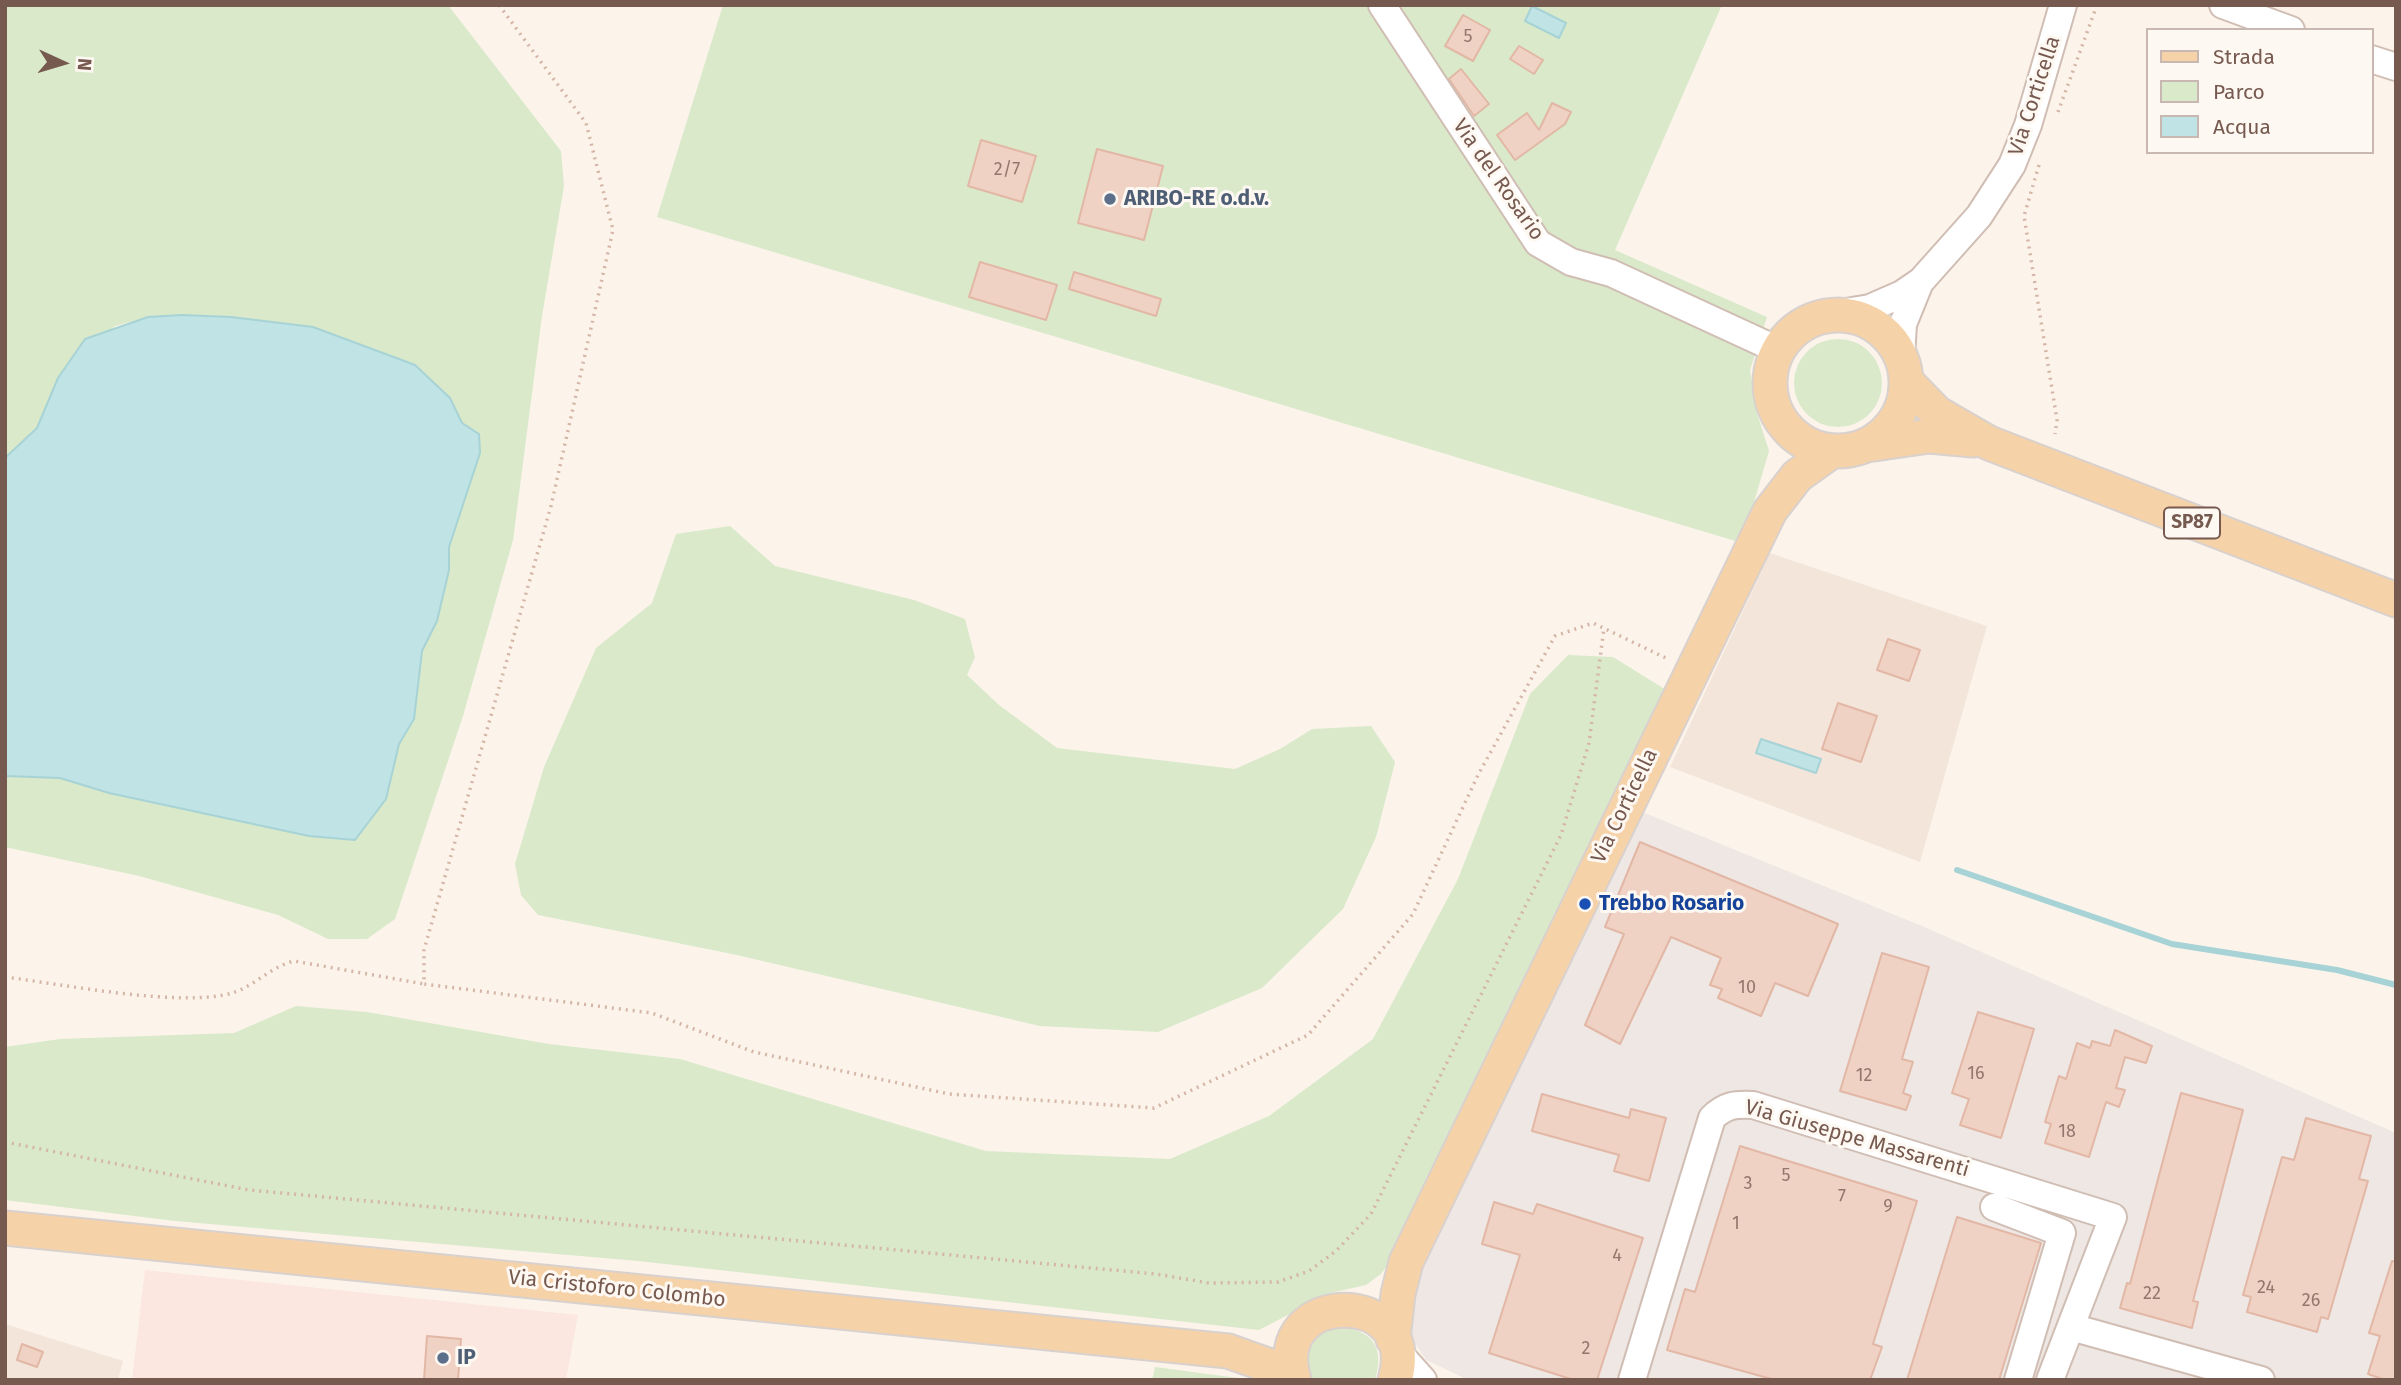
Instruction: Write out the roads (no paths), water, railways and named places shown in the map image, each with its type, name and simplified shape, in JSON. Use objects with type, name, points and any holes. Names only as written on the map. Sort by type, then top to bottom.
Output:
[{"type":"main road","points":[[1770,511],[1783,464],[1784,446],[1770,380],[1778,350],[1802,326],[1815,318],[1834,314],[1851,315],[1874,325],[1893,342],[1904,369],[1904,397],[1895,419],[1879,437],[1865,445],[1832,451],[1801,440],[1778,416]]},
{"type":"main road","name":"SP87","points":[[1904,369],[1937,413],[1989,443],[2396,600]]},
{"type":"main road","name":"SP87","points":[[1865,445],[1897,438],[1929,436],[1989,443]]},
{"type":"main road","name":"Via Corticella","points":[[1395,1357],[1398,1294],[1406,1262],[1770,511],[1797,477],[1832,451]]},
{"type":"main road","name":"Via Cristoforo Colombo","points":[[5,1228],[1228,1351],[1273,1367],[1292,1380]]},
{"type":"main road","name":"Via Cristoforo Colombo","points":[[1228,1351],[1276,1341],[1301,1330],[1312,1319],[1378,1290],[1406,1262]]},
{"type":"main road","points":[[1340,1308],[1366,1312],[1377,1319],[1395,1357]]},
{"type":"main road","points":[[1292,1380],[1291,1357],[1301,1330]]},
{"type":"street","name":"Via del Rosario","points":[[1382,5],[1538,243],[1571,262],[1611,273],[1778,350]]},
{"type":"street","name":"Via Corticella","points":[[1834,314],[1886,302],[1921,281],[1979,216],[2012,165],[2028,125],[2063,5]]},
{"type":"street","points":[[2223,5],[2286,28]]},
{"type":"street","points":[[2373,60],[2396,68]]},
{"type":"street","name":"Via Corticella","points":[[1904,369],[1903,324],[1921,281]]},
{"type":"street","name":"Via Giuseppe Massarenti","points":[[1632,1380],[1712,1118],[1721,1108],[1734,1104],[1753,1105],[2113,1217],[2050,1380]]},
{"type":"street","points":[[1994,1207],[2062,1233],[2018,1380]]},
{"type":"street","points":[[2071,1327],[2192,1371],[2261,1380]]},
{"type":"street","points":[[1395,1357],[1423,1380]]},
{"type":"water","points":[[1532,6],[1566,23],[1559,38],[1525,21]]},
{"type":"water","points":[[148,317],[231,317],[313,327],[415,365],[450,398],[462,423],[479,434],[480,453],[449,547],[449,570],[437,621],[422,651],[414,719],[399,744],[386,799],[355,840],[309,836],[109,793],[60,778],[5,776],[5,458],[37,428],[58,378],[85,339]]},
{"type":"water","points":[[1761,739],[1821,759],[1816,773],[1756,753]]},
{"type":"waterway","points":[[1957,870],[2172,944],[2337,970],[2396,985]]},
{"type":"place","name":"ARIBO-RE o.d.v.","points":[[1110,199]]},
{"type":"place","name":"Trebbo Rosario","points":[[1585,904]]},
{"type":"place","name":"IP","points":[[443,1358]]}]
